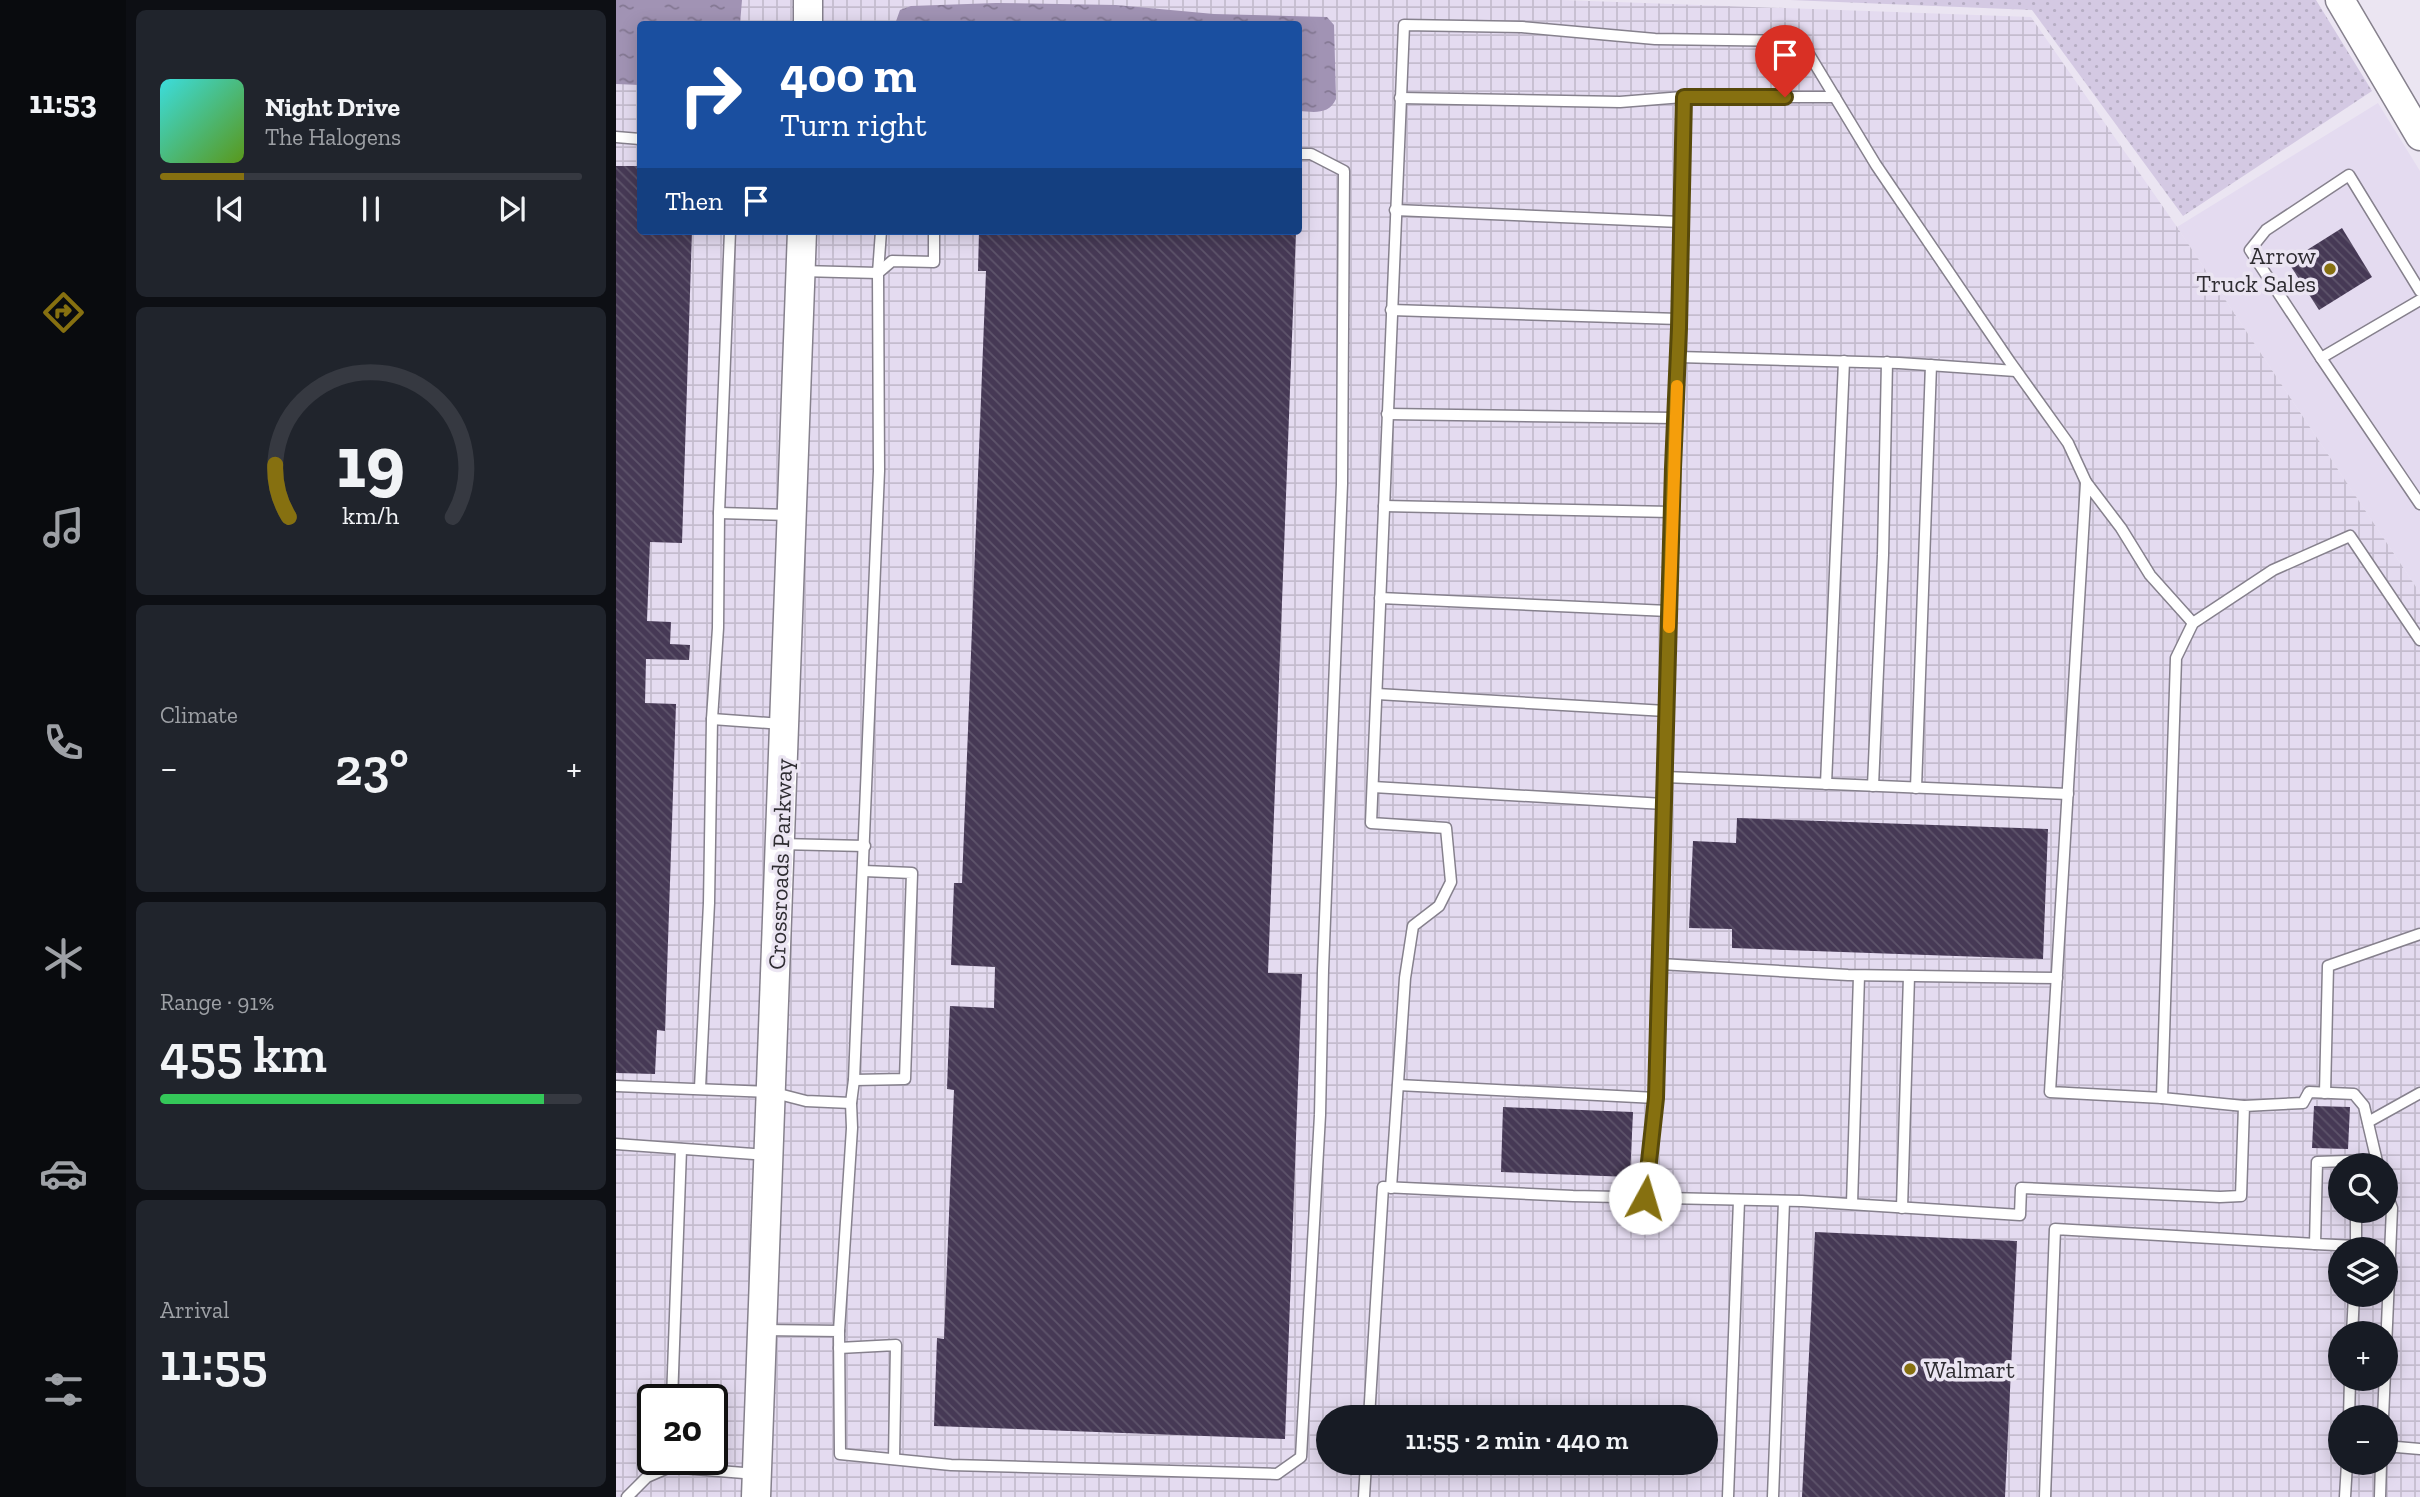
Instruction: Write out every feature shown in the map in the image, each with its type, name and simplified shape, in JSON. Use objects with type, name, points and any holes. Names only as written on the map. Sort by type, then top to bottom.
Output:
[{"type":"street","points":[[808,0],[808,21]]},
{"type":"street","points":[[2340,0],[2420,136]]},
{"type":"street","name":"Crossroads Parkway","points":[[756,1486],[802,235]]},
{"type":"lane","points":[[1391,1188],[1405,978],[1413,926],[1439,906],[1451,882],[1446,828],[1371,822],[1404,25],[1522,27],[1655,39],[1801,41],[1877,166],[2068,443],[2086,482],[2121,528],[2150,575],[2193,623]]},
{"type":"lane","points":[[1645,1198],[1656,1098],[1684,97]]},
{"type":"lane","points":[[1400,98],[1619,102],[1684,97],[1835,97]]},
{"type":"lane","points":[[616,138],[637,139]]},
{"type":"lane","points":[[881,235],[878,273],[879,471],[852,1128],[839,1331],[840,1454],[951,1465],[1277,1474],[1301,1457],[1320,1115],[1323,957],[1342,484],[1344,171],[1311,154],[1302,154]]},
{"type":"lane","points":[[2420,291],[2349,175],[2266,230],[2250,250],[2420,504]]},
{"type":"lane","points":[[1395,211],[1681,222]]},
{"type":"lane","points":[[700,1088],[709,904],[712,719],[719,628],[719,513],[730,235]]},
{"type":"lane","points":[[801,271],[878,273],[892,261],[934,262],[934,235]]},
{"type":"lane","points":[[2321,358],[2420,300]]},
{"type":"lane","points":[[1391,310],[1679,319]]},
{"type":"lane","points":[[1678,357],[1887,362],[2016,371]]},
{"type":"lane","points":[[1826,784],[1844,361]]},
{"type":"lane","points":[[1873,786],[1883,555],[1887,362]]},
{"type":"lane","points":[[1916,788],[1931,365]]},
{"type":"lane","points":[[1387,414],[1675,418]]},
{"type":"lane","points":[[2086,482],[2050,1092],[2244,1105],[2303,1103],[2309,1092],[2354,1094],[2364,1106],[2375,1153]]},
{"type":"lane","points":[[1384,506],[1672,512]]},
{"type":"lane","points":[[719,513],[793,515]]},
{"type":"lane","points":[[2162,1098],[2176,658],[2193,623],[2273,570],[2350,536],[2420,640]]},
{"type":"lane","points":[[1380,598],[1669,611]]},
{"type":"lane","points":[[1377,694],[1666,711]]},
{"type":"lane","points":[[712,719],[785,724]]},
{"type":"lane","points":[[1665,777],[2068,794]]},
{"type":"lane","points":[[1373,787],[1664,804]]},
{"type":"lane","points":[[780,844],[865,846]]},
{"type":"lane","points":[[854,1080],[905,1079],[912,873],[863,871]]},
{"type":"lane","points":[[2325,1093],[2328,966],[2420,934]]},
{"type":"lane","points":[[1660,964],[1859,975],[2057,978]]},
{"type":"lane","points":[[1852,1204],[1859,975]]},
{"type":"lane","points":[[1902,1208],[1909,976]]},
{"type":"lane","points":[[616,1086],[771,1092],[806,1101],[851,1103]]},
{"type":"lane","points":[[1398,1086],[1656,1098]]},
{"type":"lane","points":[[2368,1122],[2420,1093]]},
{"type":"lane","points":[[1370,1405],[1383,1187],[1784,1201],[2020,1215],[2021,1188],[2241,1196],[2244,1105]]},
{"type":"lane","points":[[616,1144],[769,1155]]},
{"type":"lane","points":[[673,1384],[681,1149]]},
{"type":"lane","points":[[2315,1244],[2318,1162],[2328,1162]]},
{"type":"lane","points":[[1728,1497],[1739,1200]]},
{"type":"lane","points":[[1773,1497],[1784,1201]]},
{"type":"lane","points":[[2384,1405],[2391,1223]]},
{"type":"lane","points":[[2045,1497],[2055,1229],[2328,1245]]},
{"type":"lane","points":[[763,1330],[839,1331]]},
{"type":"lane","points":[[839,1348],[896,1345],[894,1460]]},
{"type":"lane","points":[[2398,1447],[2420,1449]]},
{"type":"lane","points":[[627,1497],[651,1475]]},
{"type":"lane","points":[[713,1475],[756,1486]]},
{"type":"lane","points":[[1364,1497],[1365,1475]]},
{"type":"lane","points":[[2345,1497],[2346,1475]]},
{"type":"lane","points":[[2380,1497],[2381,1475]]},
{"type":"shaded area","points":[[616,0],[1562,0],[2031,17],[2177,227],[2420,593],[2420,1497],[616,1497]]},
{"type":"shaded area","points":[[1790,0],[2316,0],[2372,91],[2183,216],[2032,10]]},
{"type":"shaded area","points":[[2378,103],[2420,171],[2420,593],[2177,227]]},
{"type":"water","points":[[616,0],[742,0],[740,21],[637,21],[637,85],[616,84]]},
{"type":"water","points":[[996,3],[1116,5],[1214,14],[1327,17],[1334,25],[1336,99],[1325,110],[1302,111],[1302,21],[896,21],[900,10],[911,6]]},
{"type":"building","points":[[616,166],[637,166],[637,235],[692,235],[682,543],[650,542],[647,621],[671,622],[670,644],[690,645],[689,660],[646,659],[645,703],[676,704],[665,1031],[657,1030],[655,1074],[616,1073]]},
{"type":"building","name":"Arrow Truck Sales","points":[[2342,228],[2372,277],[2319,310],[2288,262]]},
{"type":"building","points":[[979,235],[1296,235],[1268,973],[1302,974],[1285,1439],[934,1426],[937,1338],[944,1339],[954,1090],[947,1089],[950,1006],[994,1008],[995,967],[951,965],[954,883],[962,883],[986,271],[978,271]]},
{"type":"building","points":[[1737,818],[2048,829],[2043,959],[1732,948],[1732,929],[1689,928],[1693,841],[1736,843]]},
{"type":"building","points":[[2314,1106],[2350,1107],[2348,1149],[2312,1148]]},
{"type":"building","points":[[1503,1107],[1633,1112],[1630,1177],[1501,1172]]},
{"type":"building","name":"Walmart","points":[[1815,1232],[2017,1241],[2005,1497],[1802,1497]]},
{"type":"slow traffic","points":[[1669,627],[1677,386]]},
{"type":"place","name":"Arrow Truck Sales","points":[[2330,269]]},
{"type":"place","name":"Walmart","points":[[1910,1369]]},
{"type":"route","points":[[1645,1198],[1656,1098],[1684,97],[1785,97]]}]
